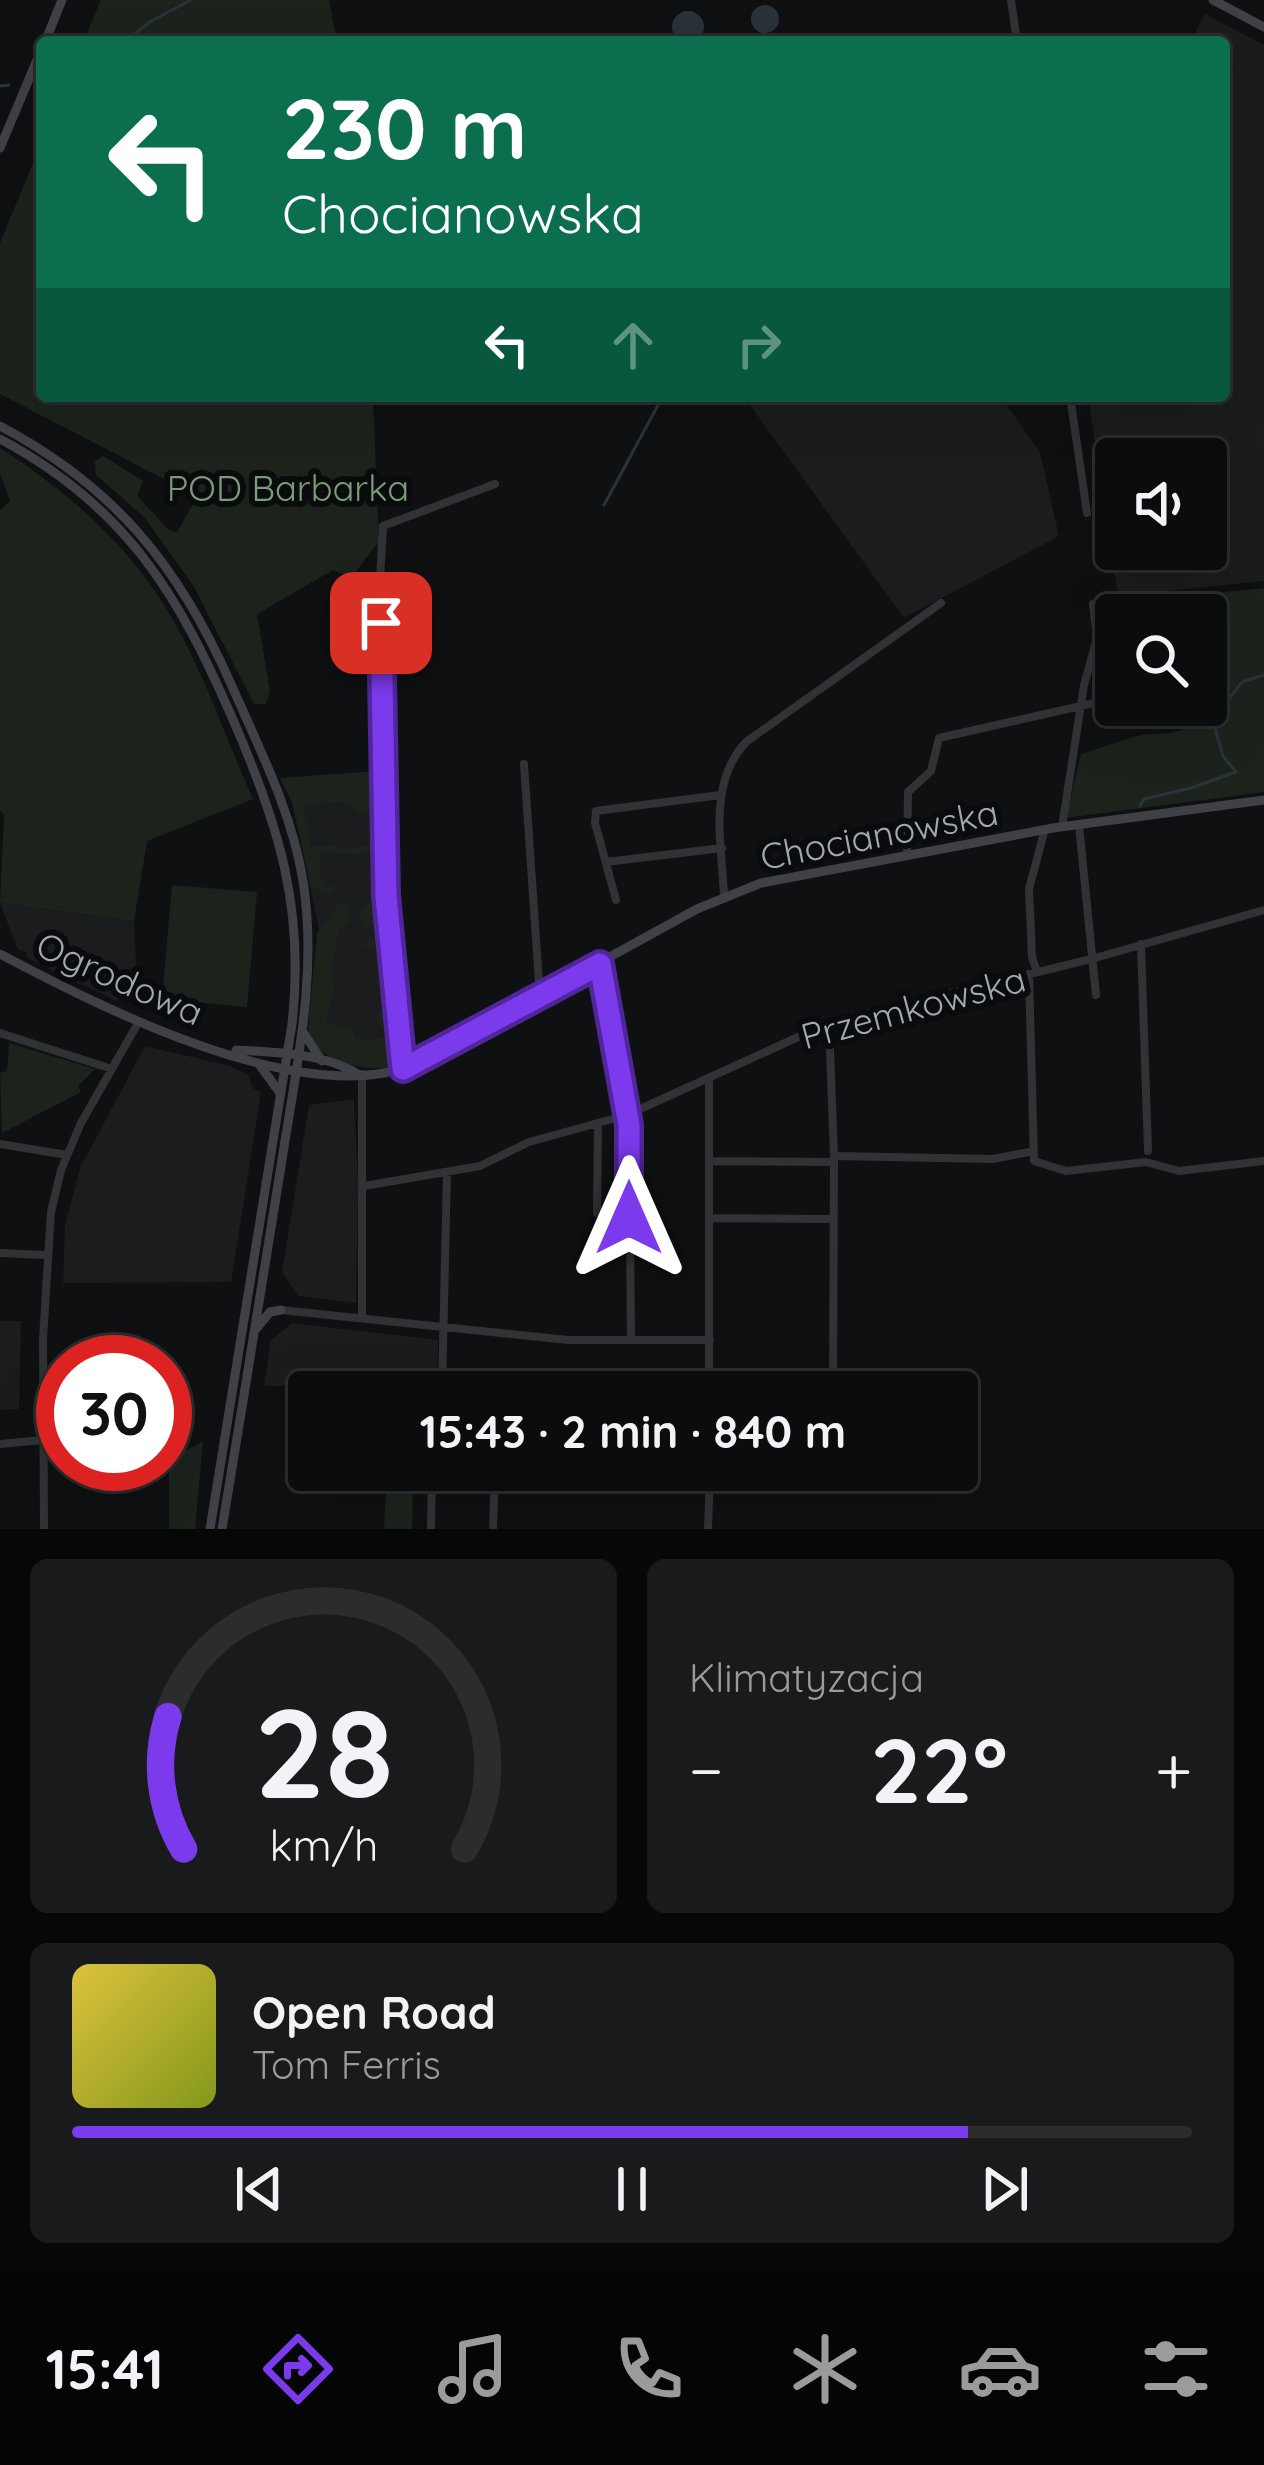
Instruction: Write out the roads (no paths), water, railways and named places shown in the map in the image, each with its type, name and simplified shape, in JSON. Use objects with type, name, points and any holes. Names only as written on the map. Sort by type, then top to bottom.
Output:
[{"type":"main road","points":[[47,36],[62,0]]},
{"type":"main road","points":[[1214,0],[1264,27]]},
{"type":"main road","points":[[0,148],[36,62]]},
{"type":"main road","points":[[0,426],[51,454],[110,502],[172,571],[200,616],[263,756],[296,850],[309,940],[303,1032],[292,1056]]},
{"type":"main road","points":[[0,439],[82,494],[123,532],[163,580],[205,654],[266,795],[285,854],[297,951],[291,1070],[210,1529]]},
{"type":"main road","name":"Chocianowska","points":[[403,1069],[724,896],[787,876],[1062,827],[1264,800]]},
{"type":"main road","name":"Ogrodowa","points":[[0,954],[138,1023],[291,1070],[317,1076],[403,1069]]},
{"type":"main road","points":[[303,1032],[322,1061]]},
{"type":"main road","points":[[266,1051],[290,1036]]},
{"type":"main road","name":"Ogrodowa","points":[[219,1049],[266,1051],[360,1074]]},
{"type":"main road","points":[[222,1529],[264,1277],[286,1094],[253,1059]]},
{"type":"main road","points":[[286,1094],[317,1076]]},
{"type":"main road","points":[[264,1277],[267,1299],[281,1310]]},
{"type":"main road","points":[[253,1339],[263,1317],[281,1310]]},
{"type":"street","points":[[1011,0],[1016,36]]},
{"type":"street","points":[[1071,402],[1087,514]]},
{"type":"street","points":[[403,1069],[385,875],[383,526],[495,484]]},
{"type":"street","points":[[724,896],[720,795],[727,768],[746,742],[941,603]]},
{"type":"street","points":[[1062,827],[1097,638],[1093,604]]},
{"type":"street","points":[[907,854],[908,792],[931,771],[939,738],[1095,703]]},
{"type":"street","points":[[524,764],[540,997]]},
{"type":"street","points":[[616,900],[594,816],[600,808],[720,795]]},
{"type":"street","points":[[1079,825],[1096,995]]},
{"type":"street","points":[[1034,1156],[1029,889],[1045,830]]},
{"type":"street","points":[[606,862],[722,848]]},
{"type":"street","name":"Przemkowska","points":[[364,1186],[480,1166],[529,1142],[627,1115],[829,1023],[1264,911]]},
{"type":"street","points":[[1141,944],[1148,1151]]},
{"type":"street","points":[[600,964],[627,1115],[631,1340]]},
{"type":"street","points":[[45,1335],[50,1212],[67,1155],[138,1023]]},
{"type":"street","points":[[829,1023],[833,1371]]},
{"type":"street","points":[[0,1033],[112,1070]]},
{"type":"street","points":[[360,1074],[362,1318]]},
{"type":"street","points":[[709,1078],[709,1371]]},
{"type":"street","points":[[598,1124],[598,1213]]},
{"type":"street","points":[[0,1144],[67,1155]]},
{"type":"street","points":[[711,1161],[1034,1156],[1066,1171],[1146,1162],[1172,1171],[1264,1161]]},
{"type":"street","points":[[443,1371],[447,1172]]},
{"type":"street","points":[[710,1218],[832,1220]]},
{"type":"street","points":[[0,1253],[46,1256]]},
{"type":"street","points":[[281,1310],[568,1340],[710,1340]]},
{"type":"street","points":[[0,1444],[36,1441]]},
{"type":"street","points":[[44,1491],[44,1529]]},
{"type":"street","points":[[430,1529],[431,1491]]},
{"type":"street","points":[[493,1529],[494,1491]]},
{"type":"street","points":[[708,1529],[709,1491]]},
{"type":"waterway","points":[[132,36],[191,0]]},
{"type":"waterway","points":[[0,86],[9,85]]},
{"type":"waterway","points":[[604,505],[660,402]]},
{"type":"waterway","points":[[1140,806],[1144,799],[1236,772],[1223,756],[1208,704],[1229,699],[1242,682],[1264,675]]},
{"type":"park label","name":"POD Barbarka","points":[[288,487]]}]
